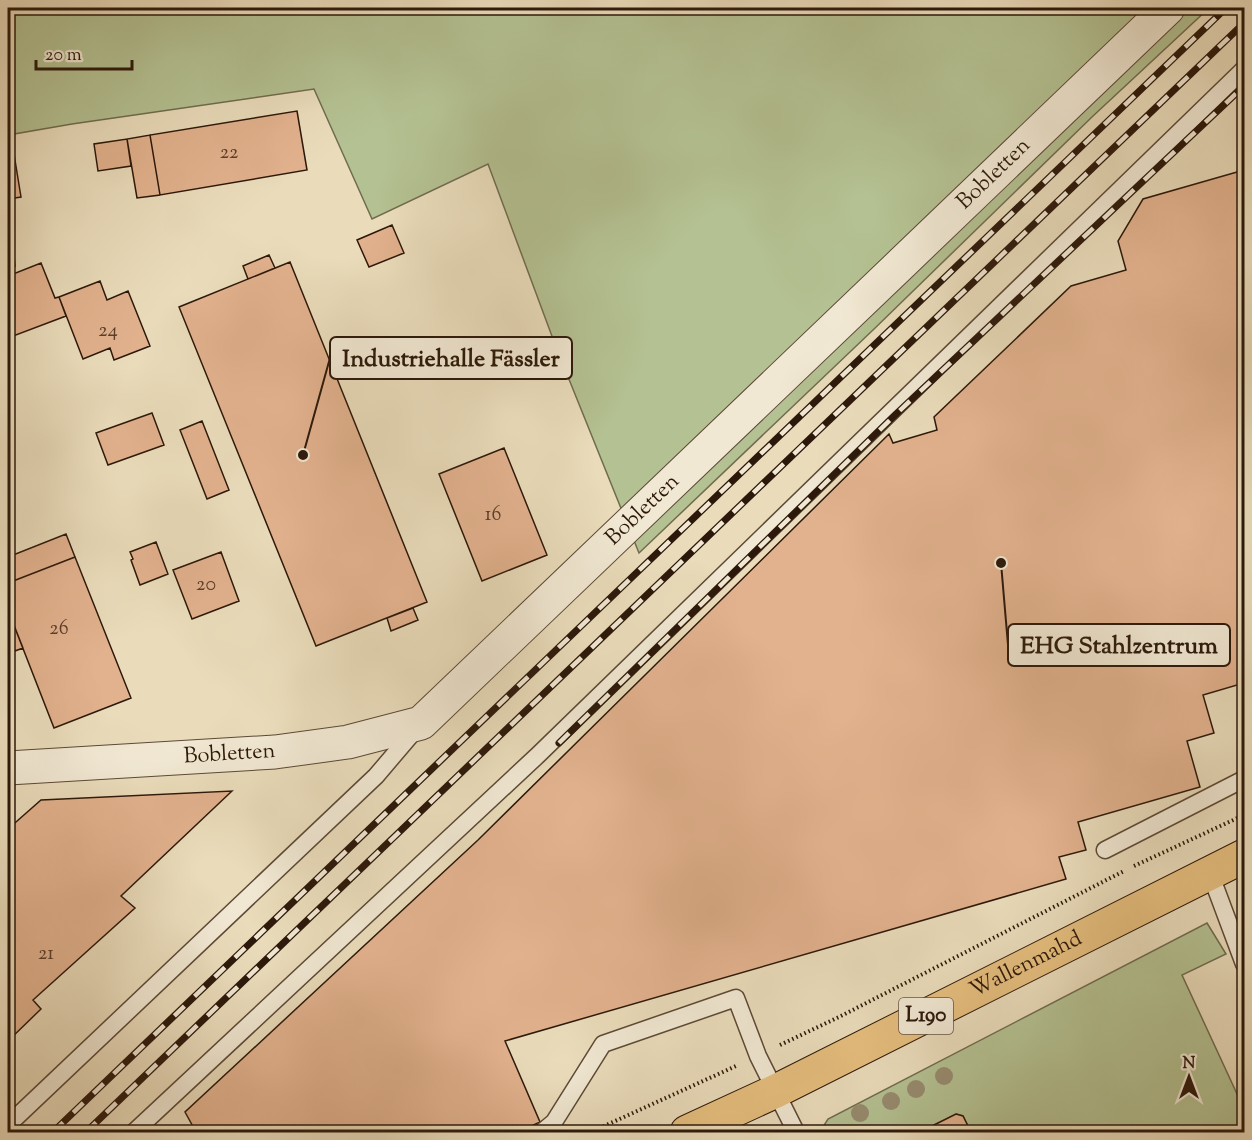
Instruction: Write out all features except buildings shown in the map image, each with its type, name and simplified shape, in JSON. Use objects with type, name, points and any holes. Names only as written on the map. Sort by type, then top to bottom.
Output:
[{"type":"main road","name":"Wallenmahd","points":[[687,1132],[776,1090],[1245,856]]},
{"type":"street","name":"Bobletten","points":[[8,768],[275,752],[348,742],[421,723],[1168,8]]},
{"type":"lane","points":[[134,1132],[538,756],[1245,69]]},
{"type":"lane","points":[[8,1125],[376,776],[421,723]]},
{"type":"lane","points":[[1105,850],[1245,779]]},
{"type":"lane","points":[[1210,873],[1245,964]]},
{"type":"lane","points":[[542,1132],[554,1122],[603,1044],[736,998],[758,1056],[796,1132]]},
{"type":"path","points":[[839,1017],[1137,865],[1245,815]]},
{"type":"path","points":[[591,1132],[677,1093]]},
{"type":"green space","points":[[8,8],[1209,8],[1093,116],[639,553],[556,347],[488,164],[372,219],[314,89],[8,135]]},
{"type":"green space","points":[[1207,923],[1226,954],[1182,975],[1238,1096],[1244,1097],[1244,1132],[1014,1132],[1011,1126],[1003,1130],[994,1128],[985,1132],[971,1132],[963,1116],[956,1114],[920,1132],[822,1132],[828,1119]]},
{"type":"railway","points":[[53,1132],[1226,8]]},
{"type":"railway","points":[[86,1132],[1244,23]]},
{"type":"railway","points":[[559,743],[894,416],[1244,86]]},
{"type":"place","name":"Industriehalle Fässler","points":[[303,455]]},
{"type":"place","name":"EHG Stahlzentrum","points":[[1001,563]]}]
